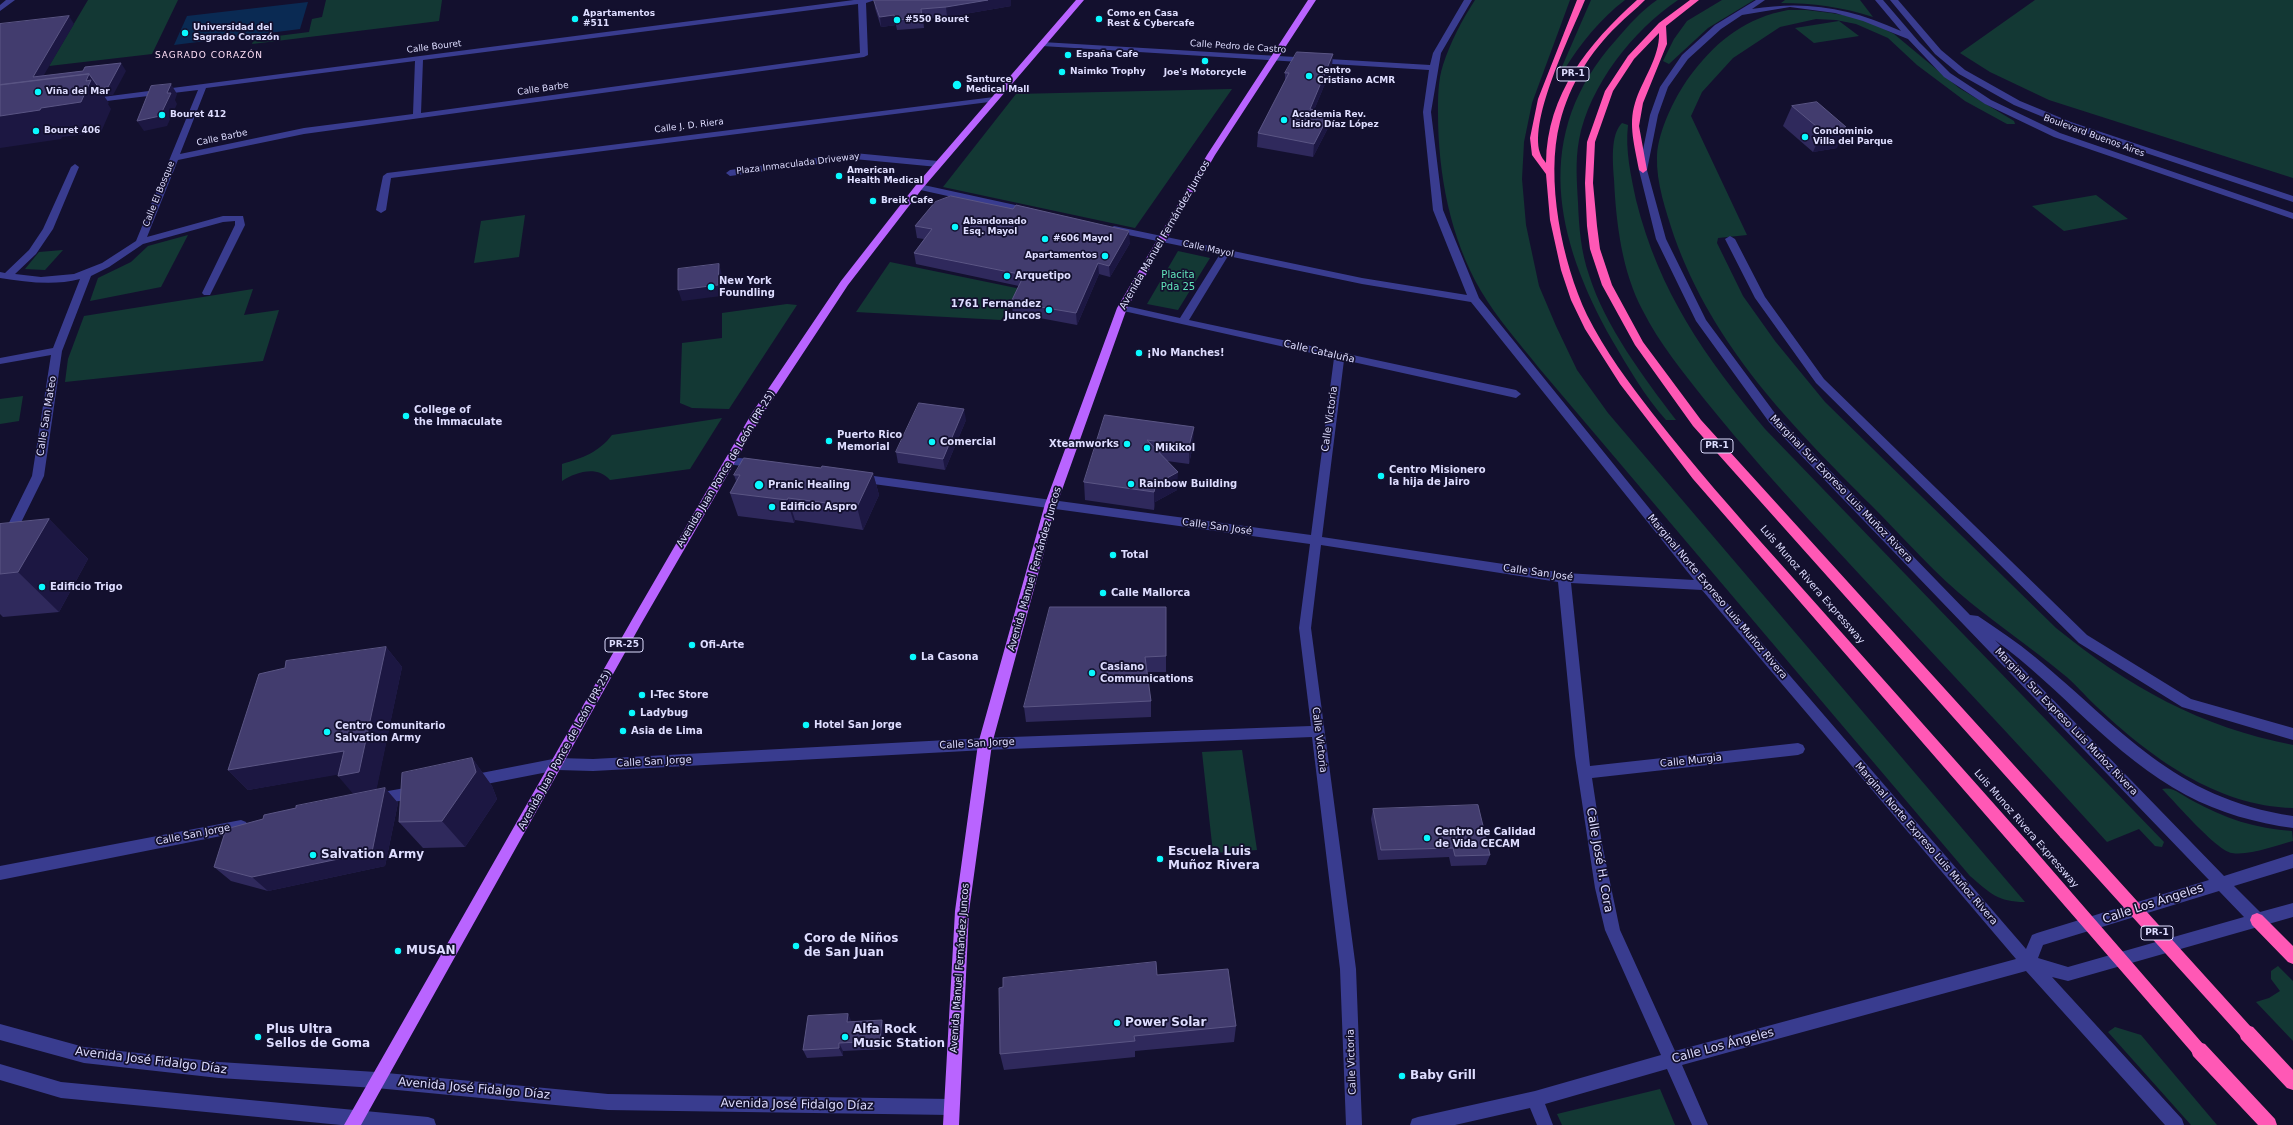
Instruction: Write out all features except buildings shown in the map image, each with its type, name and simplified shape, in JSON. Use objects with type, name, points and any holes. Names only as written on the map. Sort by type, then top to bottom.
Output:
[{"type":"highway","points":[[1549,172],[1535,153],[1534,136],[1545,93],[1581,0]]},
{"type":"highway","name":"Luis Munoz Rivera Expressway","points":[[1641,0],[1613,23],[1589,50],[1578,66],[1567,87],[1556,118],[1549,172],[1559,241],[1576,302],[1610,364],[1678,456],[2022,846],[2199,1050],[2269,1125]]},
{"type":"highway","name":"PR-1","points":[[1695,0],[1662,25],[1631,58],[1609,91],[1591,142],[1589,183],[1595,249],[1607,285],[1639,343],[1697,423],[2066,833],[2293,1082]]},
{"type":"highway","points":[[1643,170],[1635,126],[1639,103],[1663,44],[1662,25]]},
{"type":"highway","points":[[2257,920],[2293,958]]},
{"type":"main road","name":"PR-25","points":[[919,188],[1080,0]]},
{"type":"main road","name":"Avenida Manuel Fernández Juncos","points":[[951,1125],[962,911],[985,744],[1051,504],[1122,308],[1211,155],[1275,59],[1312,0]]},
{"type":"main road","name":"Avenida Juan Ponce de León (PR-25)","points":[[354,1122],[376,1080],[756,416],[844,283],[919,188]]},
{"type":"street","points":[[0,9],[11,0]]},
{"type":"street","name":"Calle Bouret","points":[[78,103],[871,0]]},
{"type":"street","name":"Marginal Norte Expreso Luis Muñoz Rivera","points":[[1468,0],[1437,54],[1433,68],[1427,112],[1438,210],[1474,299],[1705,585],[2028,963],[2176,1125]]},
{"type":"street","name":"Marginal Sur Expreso Luis Muñoz Rivera","points":[[1761,0],[1741,14],[1718,27],[1698,43],[1685,57],[1664,87],[1654,115],[1643,170],[1661,239],[1701,321],[1773,419],[2257,920]]},
{"type":"street","name":"Boulevard Buenos Aires","points":[[1879,0],[1911,38],[1947,75],[1988,102],[2057,135],[2293,216]]},
{"type":"street","name":"Boulevard Buenos Aires","points":[[1894,0],[1938,52],[1962,72],[1992,90],[2041,114],[2068,124],[2293,198]]},
{"type":"street","name":"Calle Barbe","points":[[174,158],[304,132],[864,55],[861,1]]},
{"type":"street","points":[[1741,14],[1788,5],[1823,7],[1877,22],[1911,38]]},
{"type":"street","name":"Calle Pedro de Castro","points":[[1042,44],[1433,68]]},
{"type":"street","points":[[417,116],[419,59]]},
{"type":"street","name":"Calle El Bosque","points":[[140,242],[203,86]]},
{"type":"street","name":"Calle J. D. Riera","points":[[381,210],[386,176],[668,139],[994,99]]},
{"type":"street","points":[[2029,122],[2041,114]]},
{"type":"street","points":[[2057,135],[2068,124]]},
{"type":"street","name":"Plaza Inmaculada Driveway","points":[[730,173],[854,156],[938,164]]},
{"type":"street","points":[[3,275],[33,252],[48,229],[75,167]]},
{"type":"street","points":[[919,188],[1040,213]]},
{"type":"street","points":[[3,275],[69,279],[86,276],[112,263],[140,242],[222,219],[240,218],[240,225],[207,292]]},
{"type":"street","name":"Calle Mayol","points":[[1102,226],[1362,281],[1474,299]]},
{"type":"street","points":[[1730,239],[1760,298],[1820,380],[2083,639],[2187,703],[2293,734]]},
{"type":"street","points":[[1184,320],[1225,253]]},
{"type":"street","name":"Calle San Mateo","points":[[0,553],[38,476],[57,351],[86,276]]},
{"type":"street","name":"Calle Cataluña","points":[[1122,308],[1184,320],[1339,356],[1516,394]]},
{"type":"street","points":[[0,361],[57,351]]},
{"type":"street","name":"Calle Victoria","points":[[1339,356],[1314,540],[1305,628],[1348,969],[1354,1125]]},
{"type":"street","points":[[730,461],[769,466]]},
{"type":"street","name":"Calle San José","points":[[847,477],[1314,540],[1564,578],[1705,585]]},
{"type":"street","name":"Calle José H. Cora","points":[[1564,578],[1584,773],[1604,898],[1613,930],[1700,1125]]},
{"type":"street","points":[[1945,597],[2036,665],[2115,739],[2159,773],[2208,799],[2254,816],[2293,822]]},
{"type":"street","name":"Calle San Jorge","points":[[457,784],[558,764],[593,765],[985,744],[1317,731]]},
{"type":"street","name":"Calle Murgia","points":[[1584,773],[1798,749]]},
{"type":"street","points":[[364,802],[426,790]]},
{"type":"street","name":"Calle San Jorge","points":[[0,873],[256,823]]},
{"type":"street","name":"Calle Los Ángeles","points":[[1418,1125],[1535,1099],[2028,963],[2037,940],[2220,882],[2293,861]]},
{"type":"street","points":[[2028,963],[2068,974],[2293,910]]},
{"type":"street","name":"Avenida José Fidalgo Díaz","points":[[0,1032],[84,1055],[219,1070],[376,1080],[608,1102],[951,1107]]},
{"type":"street","points":[[0,1072],[61,1090],[354,1122],[428,1125]]},
{"type":"street","points":[[1535,1099],[1545,1125]]},
{"type":"green space","points":[[88,0],[178,0],[152,54],[49,66]]},
{"type":"green space","points":[[326,0],[442,0],[439,21],[252,44],[254,39],[309,32],[312,19],[322,17]]},
{"type":"green space","points":[[1475,0],[1570,0],[1532,103],[1524,142],[1522,179],[1526,225],[1539,286],[1577,370],[1608,413],[2025,902],[2016,902],[2001,898],[1989,892],[1970,876],[1539,368],[1501,321],[1487,301],[1470,271],[1461,249],[1448,205],[1440,159],[1438,113],[1438,95],[1441,71],[1449,48]]},
{"type":"green space","points":[[1591,0],[1625,0],[1599,23],[1577,50],[1564,70],[1561,69]]},
{"type":"green space","points":[[1657,0],[1678,0],[1661,12],[1630,43],[1615,61],[1592,100],[1584,120],[1579,140],[1577,188],[1582,249],[1586,266],[1596,294],[1626,351],[1676,420],[1666,420],[1644,392],[1612,340],[1592,302],[1577,264],[1566,225],[1561,187],[1562,150],[1572,112],[1589,76],[1625,29]]},
{"type":"green space","points":[[1722,0],[1754,0],[1708,28],[1669,64],[1663,61],[1674,39],[1687,21]]},
{"type":"green space","points":[[1785,0],[1860,0],[1873,17],[1827,6],[1781,3]]},
{"type":"green space","points":[[2035,0],[2293,0],[2293,178],[2049,100],[1990,72],[1960,53]]},
{"type":"green space","points":[[1788,10],[1806,10],[1860,18],[1894,34],[1959,88],[2014,121],[2015,124],[2007,124],[1965,101],[1917,65],[1888,38],[1856,24],[1836,20],[1816,19],[1780,27],[1733,58],[1702,92],[1691,116],[1747,235],[1718,238],[1717,243],[1743,296],[1775,341],[1825,402],[2056,628],[2111,669],[2167,702],[2196,716],[2227,727],[2259,737],[2293,745],[2293,808],[2265,805],[2237,798],[2211,788],[2162,760],[2117,725],[2076,685],[1982,612],[1932,568],[1783,413],[1732,348],[1710,313],[1690,276],[1674,236],[1665,207],[1658,176],[1658,146],[1669,112],[1687,80],[1703,60],[1723,40],[1746,24],[1759,18]]},
{"type":"green space","points":[[1839,21],[1859,36],[1814,43],[1795,28]]},
{"type":"green space","points":[[1232,89],[1135,228],[943,187],[1016,94]]},
{"type":"green space","points":[[1622,123],[1628,125],[1627,144],[1630,172],[1636,200],[1657,264],[1671,294],[1687,322],[1723,376],[1765,429],[2164,842],[2162,847],[2155,846],[2139,829],[2107,842],[1793,503],[1734,435],[1680,368],[1649,323],[1636,296],[1625,264],[1616,213],[1613,157],[1614,142],[1618,128]]},
{"type":"green space","points":[[2096,195],[2128,219],[2064,231],[2032,206]]},
{"type":"green space","points":[[525,215],[519,257],[474,263],[481,221]]},
{"type":"green space","points":[[188,235],[161,287],[90,301],[98,278],[131,262],[148,246]]},
{"type":"green space","points":[[63,250],[45,270],[25,269],[39,252]]},
{"type":"green space","name":"Placita Pda 25","points":[[1178,251],[1210,258],[1178,310],[1147,304]]},
{"type":"green space","points":[[890,262],[1021,289],[1001,320],[856,312]]},
{"type":"green space","points":[[253,289],[244,315],[279,310],[263,361],[65,382],[68,359],[84,316]]},
{"type":"green space","points":[[787,304],[797,305],[729,409],[692,408],[680,403],[682,343],[722,338],[722,313]]},
{"type":"green space","points":[[23,396],[19,421],[0,424],[0,399]]},
{"type":"green space","points":[[722,418],[690,469],[610,480],[605,475],[593,471],[580,473],[562,481],[562,464],[590,454],[602,446],[612,435]]},
{"type":"green space","points":[[1242,750],[1257,850],[1213,853],[1202,752]]},
{"type":"green space","points":[[2166,788],[2174,790],[2216,813],[2241,822],[2266,828],[2292,831],[2293,841],[2255,852],[2239,854],[2232,853],[2225,850],[2207,835],[2162,789]]},
{"type":"green space","points":[[2278,966],[2293,981],[2293,1041],[2256,1002],[2269,998],[2280,991],[2271,979],[2271,971]]},
{"type":"green space","points":[[2115,1027],[2141,1035],[2217,1125],[2191,1125],[2108,1032]]},
{"type":"green space","points":[[1660,1089],[1675,1125],[1562,1125],[1557,1114]]},
{"type":"water","points":[[308,2],[300,29],[174,45],[187,16]]},
{"type":"place","name":"Apartamentos #511","points":[[575,19]]},
{"type":"place","name":"Como en Casa Rest & Cybercafe","points":[[1099,19]]},
{"type":"place","name":"#550 Bouret","points":[[897,20]]},
{"type":"place","name":"Universidad del Sagrado Corazón","points":[[185,33]]},
{"type":"place","name":"España Cafe","points":[[1068,55]]},
{"type":"place","name":"Joe's Motorcycle","points":[[1205,61]]},
{"type":"place","name":"Naimko Trophy","points":[[1062,72]]},
{"type":"place","name":"Centro Cristiano ACMR","points":[[1309,76]]},
{"type":"place","name":"Santurce Medical Mall","points":[[957,85]]},
{"type":"place","name":"Viña del Mar","points":[[38,92]]},
{"type":"place","name":"Bouret 412","points":[[162,115]]},
{"type":"place","name":"Academia Rev. Isidro Díaz López","points":[[1284,120]]},
{"type":"place","name":"Bouret 406","points":[[36,131]]},
{"type":"place","name":"Condominio Villa del Parque","points":[[1805,137]]},
{"type":"place","name":"American Health Medical","points":[[839,176]]},
{"type":"place","name":"Breik Cafe","points":[[873,201]]},
{"type":"place","name":"Abandonado Esq. Mayol","points":[[955,227]]},
{"type":"place","name":"#606 Mayol","points":[[1045,239]]},
{"type":"place","name":"Apartamentos","points":[[1105,256]]},
{"type":"place","name":"Arquetipo","points":[[1007,276]]},
{"type":"place","name":"New York Foundling","points":[[711,287]]},
{"type":"place","name":"1761 Fernandez Juncos","points":[[1049,310]]},
{"type":"place","name":"¡No Manches!","points":[[1139,353]]},
{"type":"place","name":"College of the Immaculate","points":[[406,416]]},
{"type":"place","name":"Puerto Rico Memorial","points":[[829,441]]},
{"type":"place","name":"Comercial","points":[[932,442]]},
{"type":"place","name":"Xteamworks","points":[[1127,444]]},
{"type":"place","name":"Mikikol","points":[[1147,448]]},
{"type":"place","name":"Centro Misionero la hija de Jairo","points":[[1381,476]]},
{"type":"place","name":"Rainbow Building","points":[[1131,484]]},
{"type":"place","name":"Pranic Healing","points":[[759,485]]},
{"type":"place","name":"Edificio Aspro","points":[[772,507]]},
{"type":"place","name":"Total","points":[[1113,555]]},
{"type":"place","name":"Edificio Trigo","points":[[42,587]]},
{"type":"place","name":"Calle Mallorca","points":[[1103,593]]},
{"type":"place","name":"Ofi-Arte","points":[[692,645]]},
{"type":"place","name":"La Casona","points":[[913,657]]},
{"type":"place","name":"Casiano Communications","points":[[1092,673]]},
{"type":"place","name":"I-Tec Store","points":[[642,695]]},
{"type":"place","name":"Ladybug","points":[[632,713]]},
{"type":"place","name":"Hotel San Jorge","points":[[806,725]]},
{"type":"place","name":"Asia de Lima","points":[[623,731]]},
{"type":"place","name":"Centro Comunitario Salvation Army","points":[[327,732]]},
{"type":"place","name":"Centro de Calidad de Vida CECAM","points":[[1427,838]]},
{"type":"place","name":"Salvation Army","points":[[313,855]]},
{"type":"place","name":"Escuela Luis Muñoz Rivera","points":[[1160,859]]},
{"type":"place","name":"Coro de Niños de San Juan","points":[[796,946]]},
{"type":"place","name":"MUSAN","points":[[398,951]]},
{"type":"place","name":"Power Solar","points":[[1117,1023]]},
{"type":"place","name":"Plus Ultra Sellos de Goma","points":[[258,1037]]},
{"type":"place","name":"Alfa Rock Music Station","points":[[845,1037]]},
{"type":"place","name":"Baby Grill","points":[[1402,1076]]},
{"type":"district","name":"SAGRADO CORAZÓN","points":[[209,56]]}]
